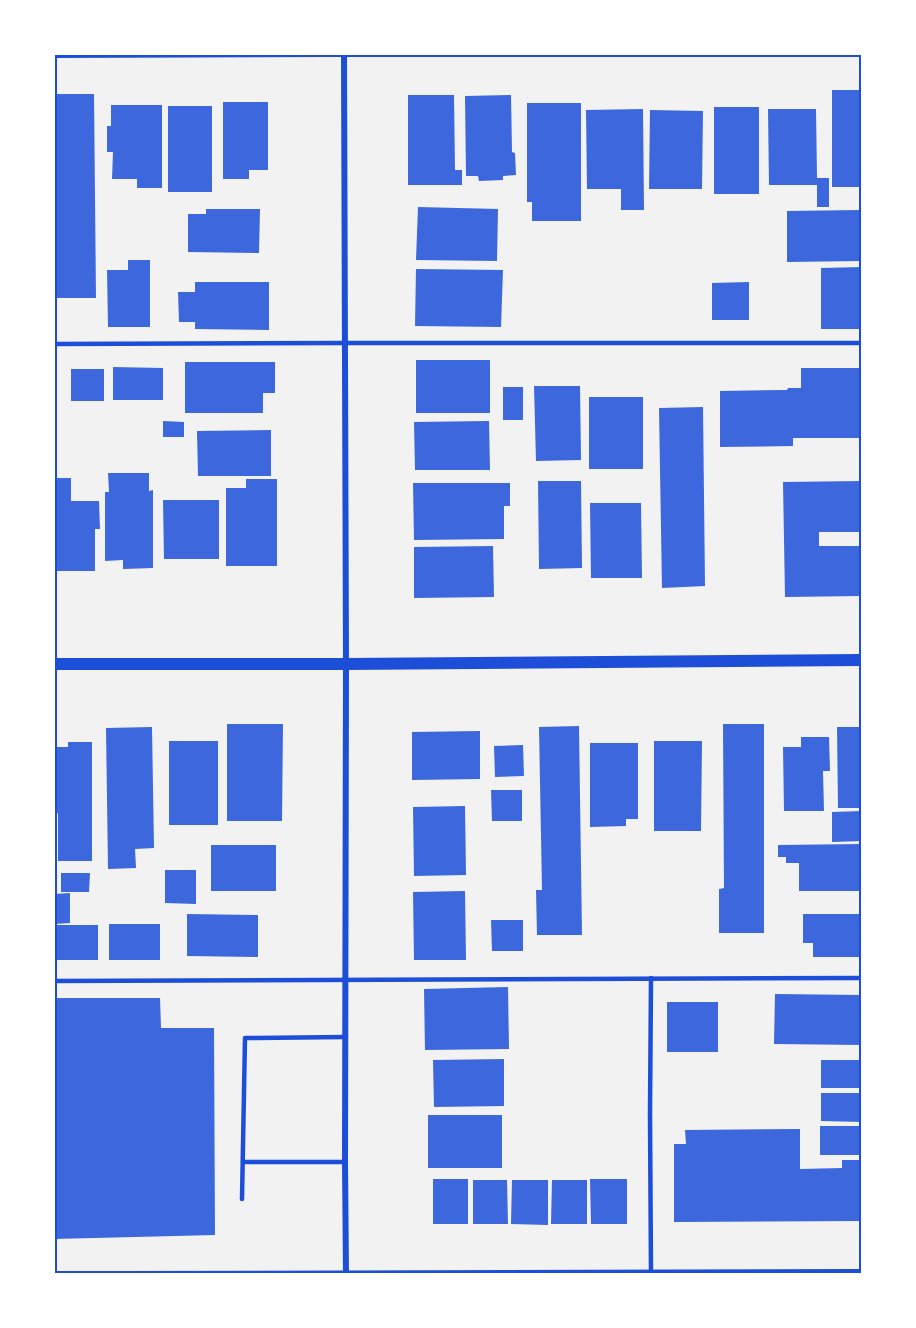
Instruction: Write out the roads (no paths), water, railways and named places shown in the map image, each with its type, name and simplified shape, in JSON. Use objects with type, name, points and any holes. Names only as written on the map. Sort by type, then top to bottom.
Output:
[{"type":"main road","points":[[54,664],[862,660]]},
{"type":"street","points":[[344,55],[346,1273]]},
{"type":"street","points":[[123,1274],[862,1272]]},
{"type":"lane","points":[[54,344],[862,343]]},
{"type":"lane","points":[[651,978],[651,1274]]},
{"type":"lane","points":[[54,981],[862,978]]},
{"type":"lane","points":[[242,1199],[245,1038],[346,1038]]},
{"type":"lane","points":[[243,1162],[345,1162]]}]
